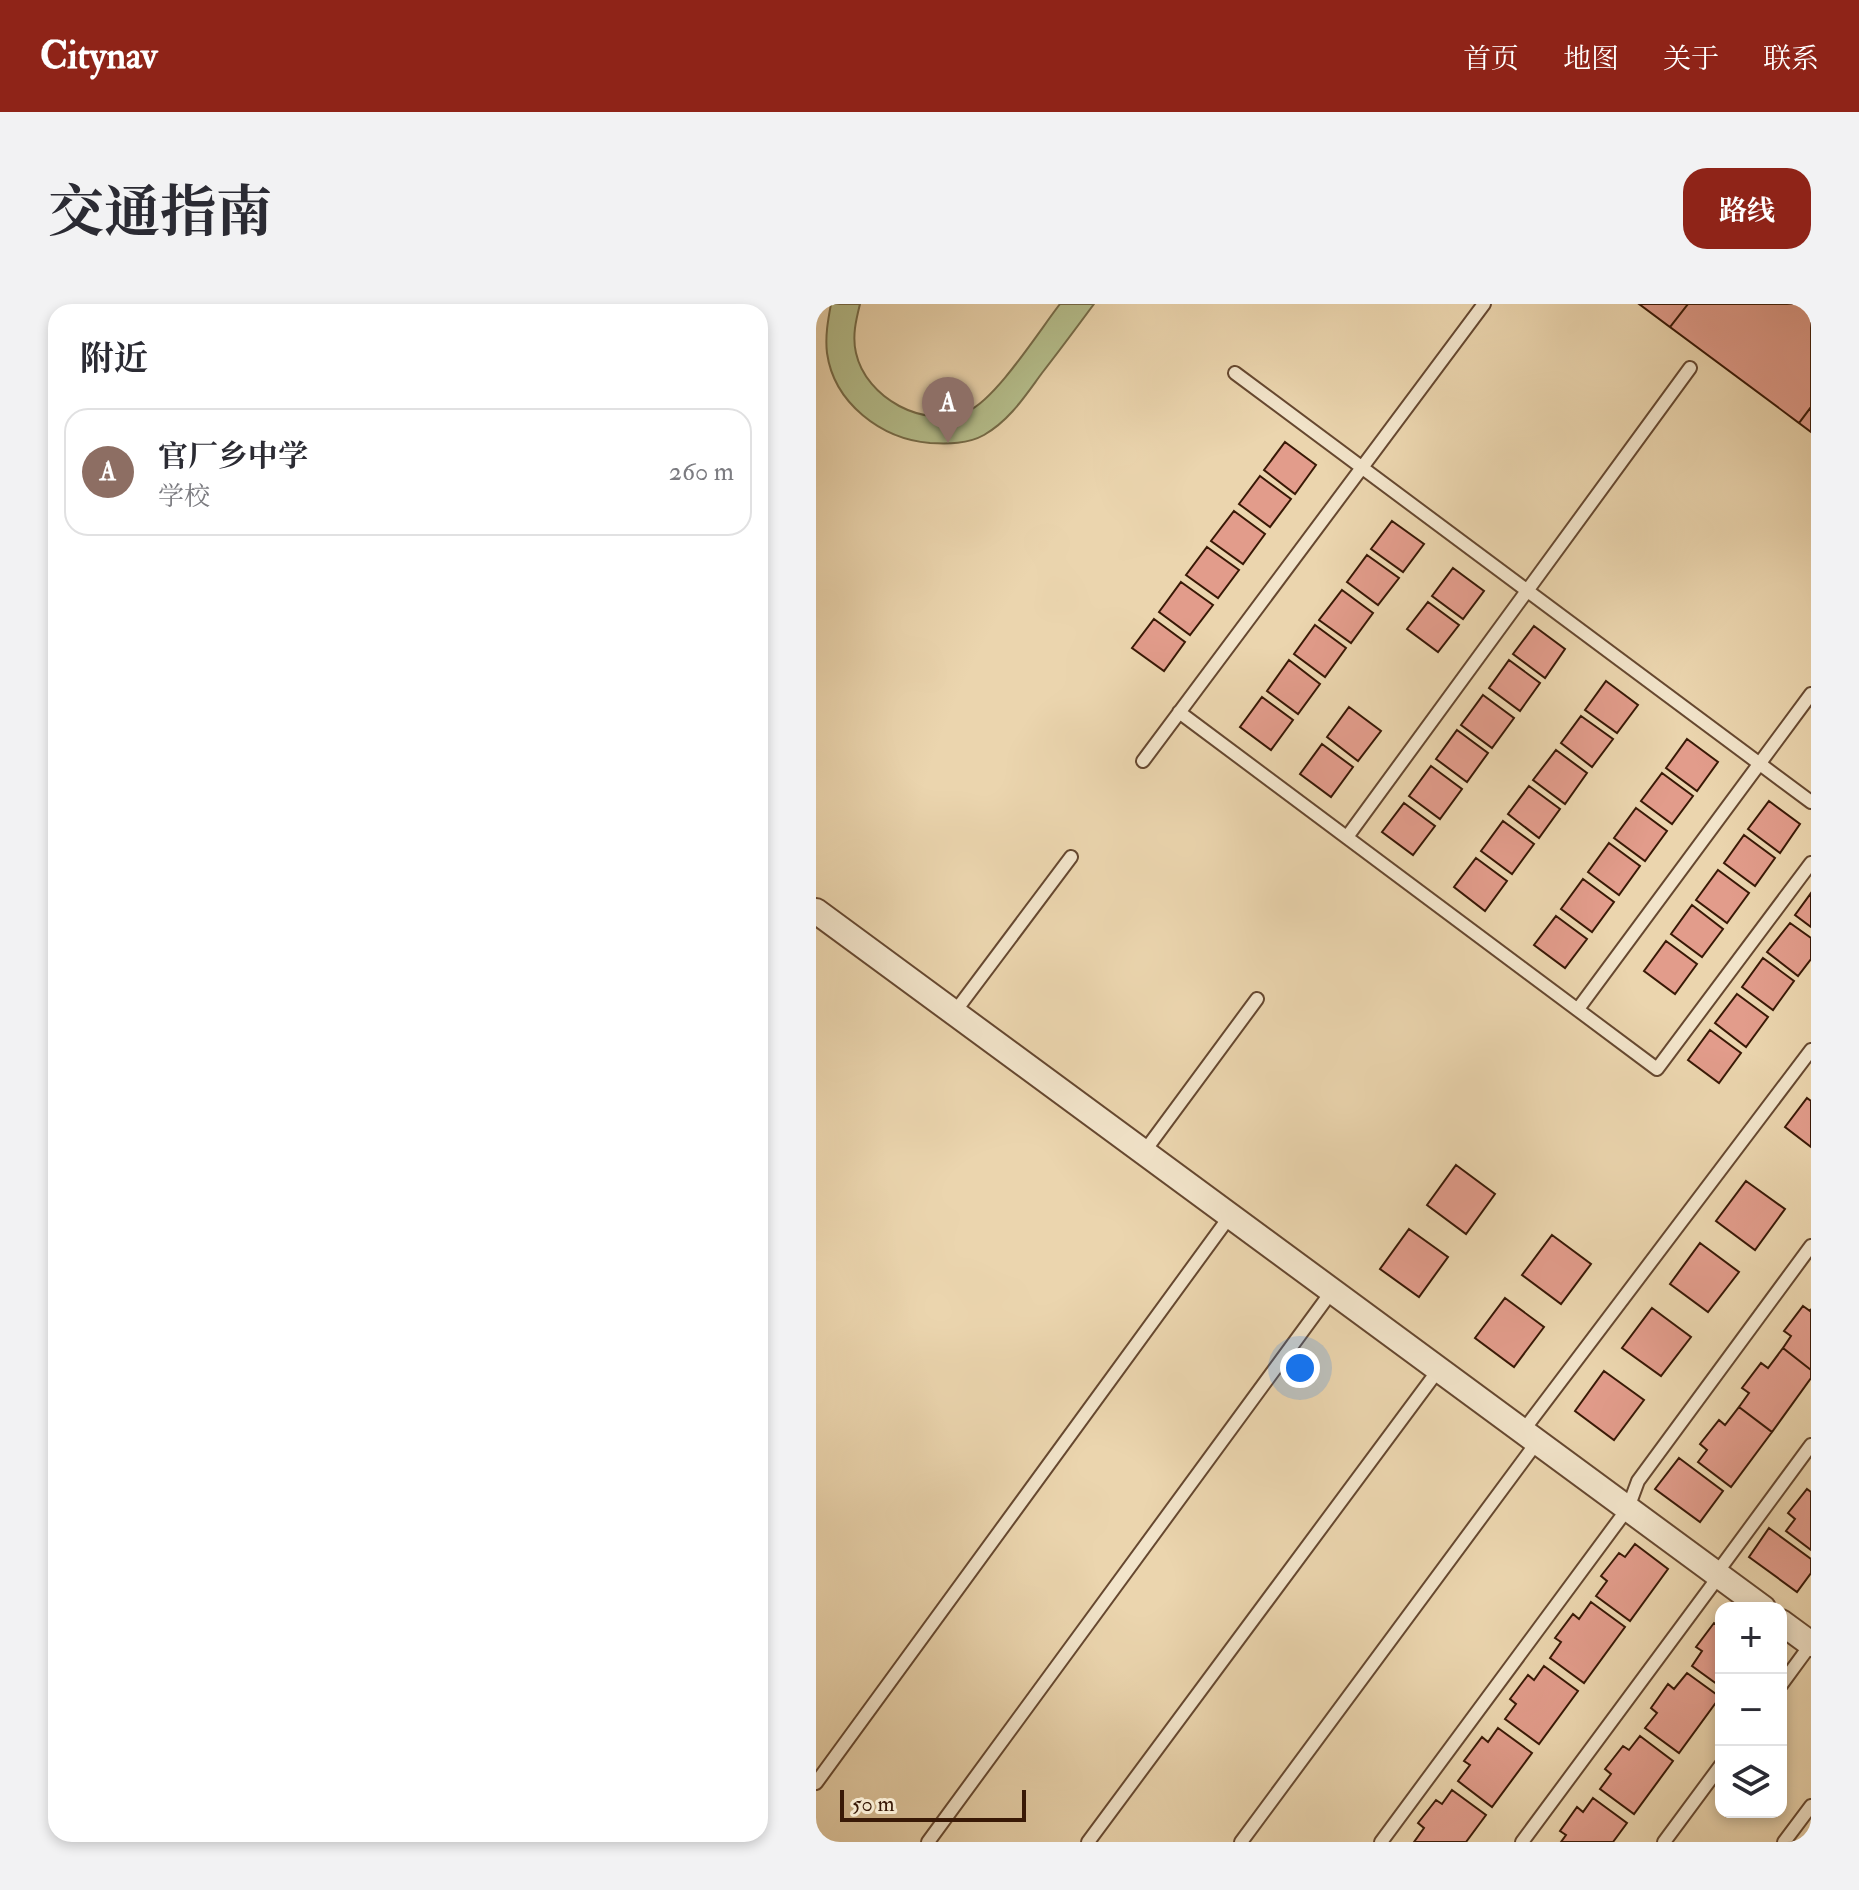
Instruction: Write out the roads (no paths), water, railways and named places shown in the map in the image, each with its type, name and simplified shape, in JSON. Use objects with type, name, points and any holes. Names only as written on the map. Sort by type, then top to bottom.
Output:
[{"type":"street","points":[[816,911],[1755,1602]]},
{"type":"street","points":[[1787,1626],[1811,1644]]},
{"type":"lane","points":[[1143,761],[1484,304]]},
{"type":"lane","points":[[1347,837],[1690,368]]},
{"type":"lane","points":[[1235,373],[1811,802]]},
{"type":"lane","points":[[1578,1009],[1811,694]]},
{"type":"lane","points":[[1179,712],[1657,1069],[1811,863]]},
{"type":"lane","points":[[954,1013],[1071,857]]},
{"type":"lane","points":[[1144,1152],[1257,999]]},
{"type":"lane","points":[[1241,1842],[1811,1050]]},
{"type":"lane","points":[[816,1783],[1230,1216]]},
{"type":"lane","points":[[1381,1842],[1628,1508],[1638,1481],[1811,1246]]},
{"type":"lane","points":[[928,1842],[1332,1291]]},
{"type":"lane","points":[[1088,1842],[1439,1369]]},
{"type":"lane","points":[[1522,1842],[1811,1445]]},
{"type":"lane","points":[[1787,1677],[1811,1644]]},
{"type":"lane","points":[[1664,1842],[1715,1773]]},
{"type":"lane","points":[[1784,1842],[1811,1806]]},
{"type":"place","name":"官厂乡中学","points":[[948,443]]}]
